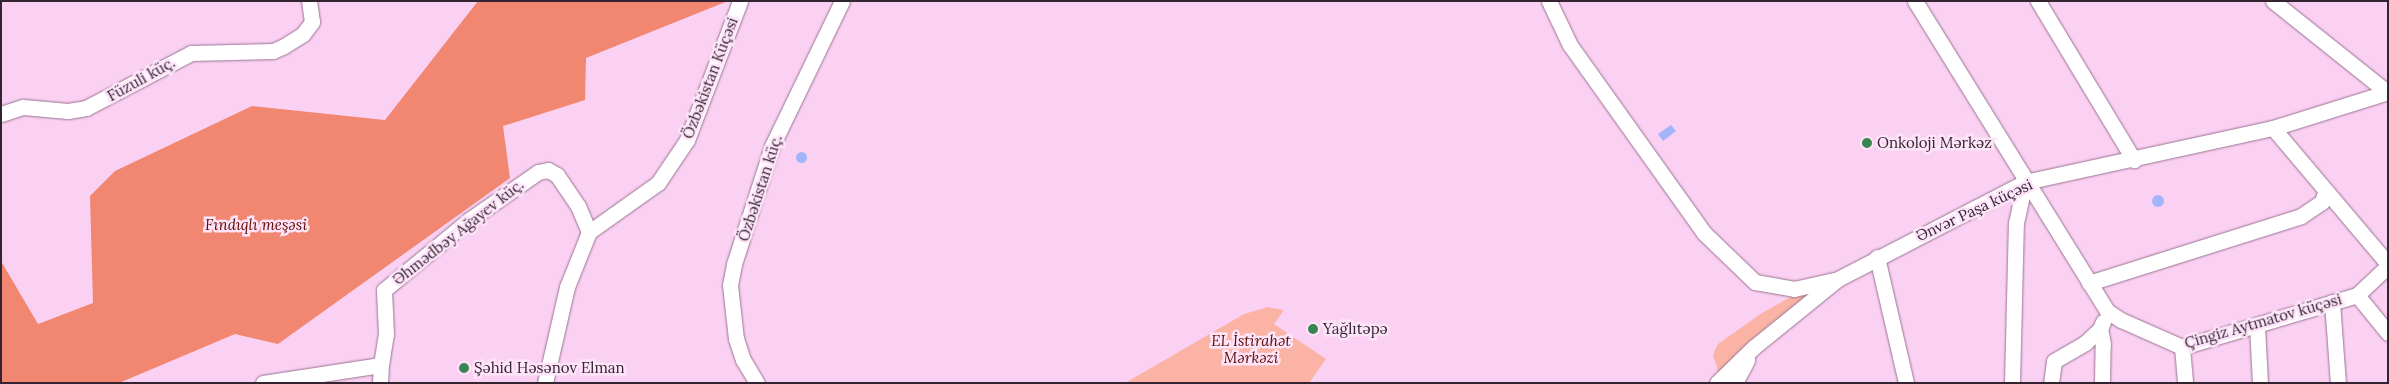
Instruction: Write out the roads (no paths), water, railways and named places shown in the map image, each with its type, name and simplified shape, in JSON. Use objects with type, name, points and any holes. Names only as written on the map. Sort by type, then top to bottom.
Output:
[{"type":"street","name":"Füzuli küç.","points":[[1,114],[23,108],[68,111],[86,108],[166,64],[192,53],[273,50],[284,46],[303,34],[312,22],[308,1]]},
{"type":"street","name":"Özbəkistan Küçəsi","points":[[589,232],[658,183],[687,140],[740,1]]},
{"type":"street","name":"Özbəkistan küç.","points":[[757,383],[743,360],[736,339],[730,285],[734,264],[772,146],[842,1]]},
{"type":"street","points":[[1549,1],[1570,45],[1704,233],[1755,282],[1794,289],[1838,279]]},
{"type":"street","points":[[1915,1],[2106,311],[2100,330],[2103,344],[2102,383]]},
{"type":"street","points":[[2038,1],[2134,160]]},
{"type":"street","points":[[2273,1],[2387,92]]},
{"type":"street","name":"Ənvər Paşa küçəsi","points":[[1717,383],[1754,347],[1838,279],[1877,257],[2025,182],[2134,160],[2273,128],[2387,92]]},
{"type":"street","points":[[2273,128],[2388,265]]},
{"type":"street","name":"Əhmədbəy Ağayev küç.","points":[[380,383],[386,334],[384,290],[469,220],[522,182],[548,170],[566,187],[589,232]]},
{"type":"street","points":[[2012,383],[2016,223],[2025,182]]},
{"type":"street","points":[[2089,283],[2302,216],[2322,202],[2325,192]]},
{"type":"street","points":[[545,383],[567,287],[589,232]]},
{"type":"street","points":[[1877,257],[1906,383]]},
{"type":"street","name":"Çingiz Aytmatov küçəsi","points":[[2106,311],[2182,347],[2357,295],[2388,265]]},
{"type":"street","points":[[2357,295],[2388,333]]},
{"type":"street","points":[[2332,302],[2338,383]]},
{"type":"street","points":[[2257,326],[2260,383]]},
{"type":"street","points":[[2051,383],[2054,361],[2085,343],[2100,330]]},
{"type":"street","points":[[1735,383],[1754,347]]},
{"type":"street","points":[[2182,347],[2185,383]]},
{"type":"street","points":[[263,383],[381,366]]},
{"type":"water","points":[[1671,125],[1676,131],[1663,141],[1658,134]]},
{"type":"water","points":[[801,151],[807,157],[801,163],[795,157]]},
{"type":"water","points":[[2156,195],[2160,195],[2164,201],[2160,207],[2156,207],[2152,203],[2152,199]]},
{"type":"place","name":"Onkoloji Mərkəz","points":[[1867,143]]},
{"type":"place","name":"Yağlıtəpə","points":[[1313,329]]},
{"type":"place","name":"Şəhid Həsənov Elman","points":[[464,368]]},
{"type":"park label","name":"Fındıqlı meşəsi","points":[[256,225]]},
{"type":"park label","name":"EL İstirahət Mərkəzi","points":[[1251,348]]}]
